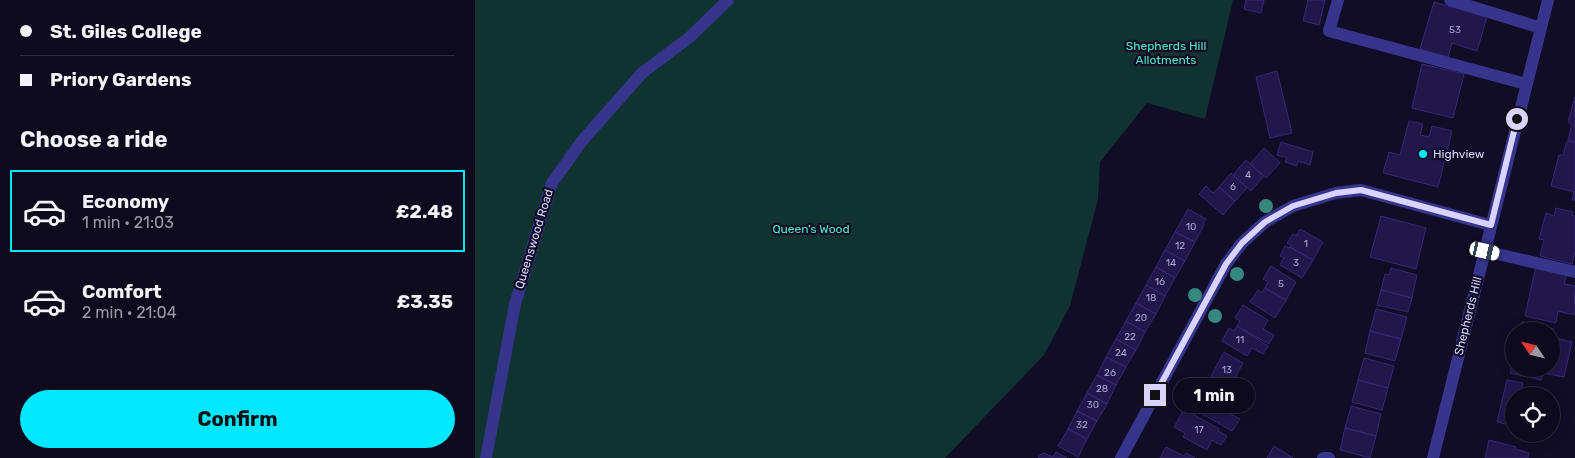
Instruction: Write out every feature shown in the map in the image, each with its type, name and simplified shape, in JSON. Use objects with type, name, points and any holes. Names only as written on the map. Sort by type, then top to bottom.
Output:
[{"type":"street","name":"Queenswood Road","points":[[486,458],[515,304],[552,183],[582,141],[642,74],[690,37],[728,0]]},
{"type":"street","points":[[1337,0],[1329,31],[1526,84]]},
{"type":"street","points":[[1450,0],[1541,28]]},
{"type":"street","name":"Shepherds Hill","points":[[1433,458],[1548,0]]},
{"type":"street","points":[[1121,458],[1226,264],[1242,243],[1265,222],[1293,206],[1336,193],[1361,190],[1491,225]]},
{"type":"street","points":[[1485,251],[1575,272]]},
{"type":"street","points":[[1323,458],[1329,458]]},
{"type":"green space","name":"Queen’s Wood","points":[[475,0],[1233,0],[1205,119],[1147,103],[1100,162],[1098,199],[1070,306],[1044,355],[945,458],[475,458]]},
{"type":"building","points":[[1246,0],[1264,0],[1261,13],[1244,9]]},
{"type":"building","points":[[1308,0],[1325,0],[1319,25],[1303,21]]},
{"type":"building","points":[[1434,2],[1487,17],[1477,51],[1452,43],[1448,57],[1420,49]]},
{"type":"building","points":[[1422,64],[1464,74],[1453,118],[1412,108]]},
{"type":"building","points":[[1277,71],[1292,133],[1270,138],[1256,77]]},
{"type":"building","points":[[1575,97],[1575,142],[1568,140],[1572,124],[1568,122]]},
{"type":"building","name":"Highview","points":[[1409,121],[1423,124],[1420,135],[1429,137],[1432,126],[1452,131],[1438,187],[1383,173],[1389,152],[1400,155]]},
{"type":"building","points":[[1567,141],[1575,143],[1575,200],[1572,200],[1574,192],[1551,186],[1559,155],[1563,155]]},
{"type":"building","points":[[1281,142],[1313,152],[1310,165],[1298,161],[1297,166],[1285,162],[1287,158],[1277,155]]},
{"type":"building","points":[[1264,148],[1280,163],[1266,178],[1250,164]]},
{"type":"building","points":[[1246,160],[1264,176],[1251,191],[1233,175]]},
{"type":"building","points":[[1231,173],[1247,188],[1235,201],[1219,187]]},
{"type":"building","points":[[1206,186],[1213,193],[1219,187],[1235,201],[1223,215],[1199,194]]},
{"type":"building","points":[[1556,208],[1573,212],[1572,215],[1575,216],[1575,252],[1572,264],[1540,256],[1544,240],[1539,239],[1546,213],[1554,216]]},
{"type":"building","points":[[1188,209],[1206,219],[1195,242],[1175,232]]},
{"type":"building","points":[[1381,216],[1426,228],[1416,269],[1370,257]]},
{"type":"building","points":[[1300,229],[1323,242],[1313,260],[1290,247],[1291,245],[1287,243],[1293,234],[1296,236]]},
{"type":"building","points":[[1175,232],[1195,242],[1185,261],[1165,250]]},
{"type":"building","points":[[1285,246],[1313,260],[1302,278],[1280,265],[1284,258],[1280,256]]},
{"type":"building","points":[[1165,250],[1185,261],[1175,278],[1156,267]]},
{"type":"building","points":[[1271,266],[1296,282],[1286,300],[1265,288],[1268,282],[1263,279]]},
{"type":"building","points":[[1536,266],[1567,272],[1564,284],[1575,286],[1574,315],[1558,311],[1556,322],[1525,316]]},
{"type":"building","points":[[1156,267],[1175,278],[1165,296],[1146,285]]},
{"type":"building","points":[[1391,268],[1417,275],[1412,298],[1381,290],[1385,274],[1389,275]]},
{"type":"building","points":[[1146,285],[1165,296],[1156,314],[1136,303]]},
{"type":"building","points":[[1265,288],[1286,300],[1275,318],[1250,302],[1258,290],[1262,293]]},
{"type":"building","points":[[1381,290],[1412,298],[1408,312],[1377,305]]},
{"type":"building","points":[[1136,303],[1156,314],[1145,332],[1126,321]]},
{"type":"building","points":[[1243,305],[1268,320],[1263,329],[1274,335],[1269,344],[1237,326],[1240,321],[1235,318]]},
{"type":"building","points":[[1376,309],[1407,317],[1401,339],[1370,331]]},
{"type":"building","points":[[1126,321],[1145,332],[1136,350],[1116,339]]},
{"type":"building","points":[[1237,326],[1268,346],[1263,354],[1252,348],[1247,356],[1222,341],[1229,328],[1234,331]]},
{"type":"building","points":[[1370,331],[1401,339],[1395,361],[1365,353]]},
{"type":"building","points":[[1116,339],[1136,350],[1126,367],[1106,357]]},
{"type":"building","points":[[1560,339],[1572,342],[1564,377],[1560,376]]},
{"type":"building","points":[[1224,352],[1243,363],[1228,391],[1209,380]]},
{"type":"building","points":[[1106,357],[1126,367],[1116,385],[1097,375]]},
{"type":"building","points":[[1364,358],[1394,366],[1388,388],[1358,380]]},
{"type":"building","points":[[1097,375],[1116,385],[1107,404],[1087,393]]},
{"type":"building","points":[[1358,380],[1388,388],[1382,410],[1352,402]]},
{"type":"building","points":[[1507,380],[1523,383],[1522,387],[1505,387]]},
{"type":"building","points":[[1203,385],[1219,395],[1222,390],[1238,399],[1229,413],[1240,419],[1232,431],[1185,404],[1194,388],[1199,391]]},
{"type":"building","points":[[1505,388],[1505,424],[1497,422]]},
{"type":"building","points":[[1087,393],[1107,404],[1097,421],[1077,411]]},
{"type":"building","points":[[1351,406],[1381,414],[1376,436],[1345,428]]},
{"type":"building","points":[[1184,409],[1219,429],[1218,431],[1227,436],[1221,445],[1212,440],[1207,450],[1183,437],[1185,433],[1174,427]]},
{"type":"building","points":[[1077,411],[1097,421],[1087,439],[1068,429]]},
{"type":"building","points":[[1345,428],[1376,436],[1370,458],[1340,450]]},
{"type":"building","points":[[1068,429],[1087,439],[1078,457],[1058,446]]},
{"type":"building","points":[[1489,440],[1516,447],[1515,449],[1529,453],[1528,458],[1485,458]]},
{"type":"building","points":[[1274,446],[1293,458],[1267,458]]},
{"type":"building","points":[[1166,447],[1184,456],[1186,453],[1195,458],[1160,458]]},
{"type":"building","points":[[1056,452],[1067,458],[1038,458],[1044,453],[1053,457]]},
{"type":"place","name":"Highview","points":[[1423,154]]},
{"type":"route","points":[[1155,395],[1226,264],[1242,243],[1265,222],[1293,206],[1336,193],[1361,190],[1491,225],[1517,119]]},
{"type":"park label","name":"Shepherds Hill Allotments","points":[[1166,53]]}]
